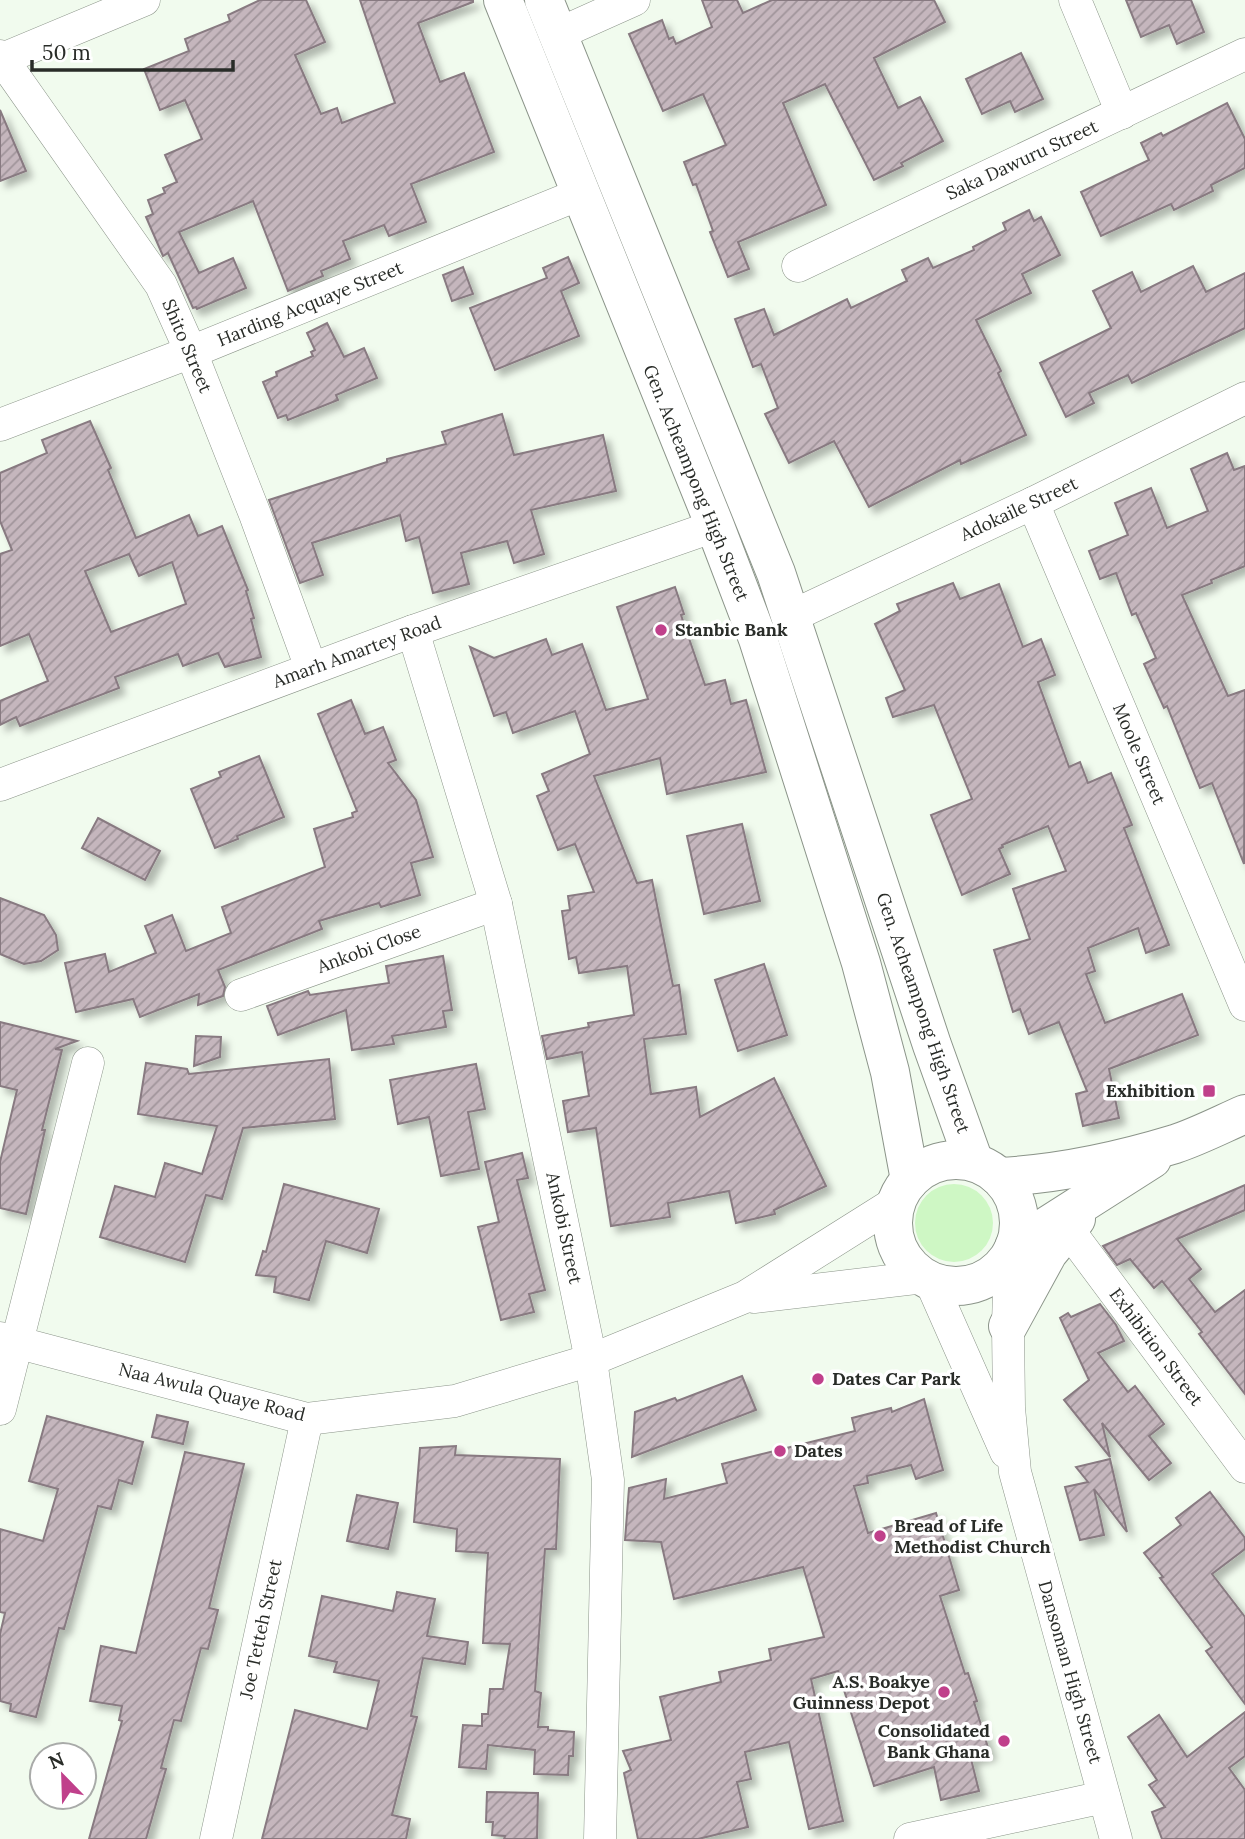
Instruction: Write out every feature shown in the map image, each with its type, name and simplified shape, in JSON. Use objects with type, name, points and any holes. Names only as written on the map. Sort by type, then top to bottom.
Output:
[{"type":"main road","name":"Gen. Acheampong High Street","points":[[503,0],[758,639],[861,963],[890,1072],[903,1191]]},
{"type":"main road","name":"Gen. Acheampong High Street","points":[[551,17],[792,616],[841,771],[953,1102],[987,1169]]},
{"type":"main road","points":[[953,1102],[987,1140],[1020,1159],[1057,1171]]},
{"type":"main road","points":[[1177,1143],[1086,1200],[1012,1251],[998,1269],[983,1279],[966,1285],[948,1285],[927,1279],[910,1266],[899,1251],[894,1236],[893,1219],[903,1191],[923,1168],[939,1162],[957,1160],[987,1169],[1028,1175],[1057,1171],[1177,1143],[1245,1114]]},
{"type":"main road","points":[[987,1169],[1011,1192],[1017,1209],[1018,1228],[1012,1251]]},
{"type":"main road","points":[[1008,1326],[1048,1253],[1067,1228],[1109,1188]]},
{"type":"street","points":[[1,58],[144,0]]},
{"type":"street","points":[[551,17],[634,0]]},
{"type":"street","points":[[1075,0],[1122,113]]},
{"type":"street","name":"Saka Dawuru Street","points":[[798,267],[1245,54]]},
{"type":"street","name":"Shito Street","points":[[1,58],[161,285],[191,352],[256,517],[311,668]]},
{"type":"street","name":"Harding Acquaye Street","points":[[0,425],[191,352],[580,194]]},
{"type":"street","name":"Adokaile Street","points":[[792,616],[1033,503],[1245,398]]},
{"type":"street","name":"Moole Street","points":[[1033,503],[1245,1005]]},
{"type":"street","name":"Amarh Amartey Road","points":[[1,780],[413,631],[715,526]]},
{"type":"street","name":"Ankobi Street","points":[[413,631],[496,904],[591,1360],[608,1480],[600,1839]]},
{"type":"street","name":"Ankobi Close","points":[[241,995],[496,904]]},
{"type":"street","points":[[0,1409],[8,1340],[88,1063]]},
{"type":"street","name":"Naa Awula Quaye Road","points":[[8,1340],[307,1419],[455,1401],[591,1360],[745,1297],[903,1191]]},
{"type":"street","name":"Exhibition Street","points":[[1067,1228],[1245,1467]]},
{"type":"street","name":"Dansoman High Street","points":[[1012,1251],[1008,1326],[1009,1408],[1015,1472],[1116,1839]]},
{"type":"street","points":[[927,1279],[1015,1472]]},
{"type":"street","name":"Naa Awula Quaye Road","points":[[745,1297],[927,1279]]},
{"type":"street","name":"Joe Tetteh Street","points":[[216,1839],[307,1419]]},
{"type":"street","points":[[910,1839],[1104,1797]]},
{"type":"green space","points":[[954,1184],[969,1187],[986,1201],[993,1223],[990,1238],[976,1255],[954,1262],[939,1259],[922,1245],[915,1223],[918,1208],[932,1191]]},
{"type":"building","points":[[260,0],[306,0],[325,42],[295,55],[321,114],[337,108],[342,123],[395,103],[360,0],[473,0],[418,23],[440,82],[464,73],[494,152],[411,184],[426,222],[389,236],[384,225],[343,241],[350,259],[321,271],[323,276],[288,291],[253,201],[179,232],[199,273],[233,258],[246,288],[197,309],[193,308],[168,253],[163,256],[146,217],[153,214],[148,200],[165,193],[163,188],[177,182],[165,155],[202,139],[185,100],[160,110],[144,69],[189,51],[185,39],[230,21],[228,15]]},
{"type":"building","points":[[702,0],[737,0],[743,13],[772,0],[934,0],[945,22],[874,58],[898,108],[920,97],[943,141],[874,180],[825,84],[783,103],[826,205],[738,242],[749,269],[728,277],[710,232],[713,231],[696,184],[693,185],[684,162],[726,145],[703,94],[663,111],[629,34],[662,20],[669,39],[673,37],[676,44],[712,27]]},
{"type":"building","points":[[1126,0],[1191,0],[1204,32],[1177,44],[1169,25],[1141,37]]},
{"type":"building","points":[[1021,53],[1043,99],[1015,112],[1010,101],[982,114],[966,79]]},
{"type":"building","points":[[1227,103],[1245,139],[1245,168],[1211,185],[1213,191],[1174,210],[1171,204],[1101,236],[1081,192],[1149,160],[1141,143],[1161,133],[1163,136]]},
{"type":"building","points":[[0,110],[26,171],[0,181]]},
{"type":"building","points":[[1029,210],[1034,221],[1041,217],[1060,255],[1022,274],[1031,293],[976,320],[1001,371],[998,373],[1026,435],[961,464],[960,460],[869,507],[834,441],[789,463],[765,414],[778,408],[761,364],[753,367],[735,319],[764,309],[774,335],[847,299],[851,308],[907,281],[902,270],[928,258],[933,268],[974,250],[973,247],[1006,230],[1003,223]]},
{"type":"building","points":[[568,257],[579,283],[561,291],[579,336],[495,370],[470,308],[547,278],[543,268]]},
{"type":"building","points":[[1193,266],[1206,292],[1245,273],[1245,328],[1132,383],[1128,375],[1089,393],[1094,403],[1066,417],[1040,363],[1111,328],[1093,291],[1132,272],[1141,292]]},
{"type":"building","points":[[463,267],[473,294],[452,301],[443,275]]},
{"type":"building","points":[[327,323],[344,357],[364,348],[377,378],[336,395],[338,400],[288,420],[286,415],[278,418],[263,382],[277,376],[276,372],[313,356],[311,352],[315,350],[307,333]]},
{"type":"building","points":[[502,414],[514,455],[603,435],[616,491],[531,510],[544,554],[514,563],[507,541],[461,553],[469,584],[433,593],[419,537],[406,541],[400,515],[312,543],[323,575],[300,583],[269,500],[387,462],[387,459],[446,444],[442,432]]},
{"type":"building","points":[[90,421],[111,468],[108,470],[136,538],[189,515],[198,536],[222,526],[248,590],[246,591],[254,618],[251,619],[261,657],[225,667],[218,653],[183,666],[178,654],[115,677],[119,688],[20,726],[16,717],[0,725],[0,701],[48,681],[29,634],[0,646],[0,554],[12,550],[0,521],[0,473],[47,453],[42,440]],"holes":[[[129,554],[139,576],[172,562],[186,604],[111,632],[85,571]]]},
{"type":"building","points":[[1227,453],[1234,470],[1245,466],[1245,566],[1182,595],[1228,696],[1245,690],[1244,864],[1212,783],[1200,788],[1167,706],[1164,708],[1144,664],[1156,658],[1136,613],[1132,615],[1116,573],[1100,579],[1089,551],[1128,535],[1115,503],[1151,488],[1167,528],[1208,511],[1191,469]]},
{"type":"building","points":[[953,583],[960,599],[999,584],[1023,647],[1041,639],[1055,675],[1038,682],[1069,767],[1080,762],[1088,783],[1111,773],[1132,825],[1124,828],[1169,945],[1146,953],[1138,928],[1088,948],[1095,971],[1086,974],[1105,1023],[1182,994],[1198,1035],[1109,1069],[1119,1118],[1083,1126],[1076,1094],[1087,1091],[1059,1022],[1029,1034],[1020,1009],[1013,1012],[994,950],[1030,939],[1013,889],[1066,871],[1048,826],[1002,845],[999,849],[1010,874],[962,895],[931,815],[972,799],[934,705],[893,717],[886,698],[905,690],[875,624],[900,611],[897,604]]},
{"type":"building","points":[[675,587],[684,614],[681,615],[705,685],[725,680],[731,704],[746,700],[766,772],[667,794],[660,758],[594,776],[637,883],[652,880],[673,986],[679,985],[686,1034],[644,1039],[651,1094],[696,1087],[700,1117],[774,1078],[826,1186],[774,1210],[775,1214],[736,1223],[729,1191],[668,1203],[670,1217],[611,1226],[596,1128],[568,1132],[563,1101],[589,1096],[582,1052],[547,1059],[542,1036],[589,1027],[588,1023],[634,1015],[627,966],[579,973],[576,957],[569,959],[562,911],[570,910],[568,896],[594,892],[575,844],[558,850],[537,796],[549,791],[542,774],[590,754],[575,711],[513,733],[506,712],[494,716],[470,647],[494,658],[546,639],[552,655],[582,644],[606,710],[648,699],[617,607]]},
{"type":"building","points":[[351,700],[365,734],[383,727],[396,760],[388,763],[416,800],[433,857],[411,863],[420,895],[381,907],[379,903],[319,921],[322,929],[218,970],[225,987],[223,996],[198,1005],[199,994],[140,1017],[133,999],[76,1012],[65,963],[105,954],[109,972],[156,953],[145,926],[172,915],[186,951],[231,933],[222,907],[325,867],[314,829],[353,817],[352,813],[357,811],[318,714]]},
{"type":"building","points":[[259,756],[284,817],[215,848],[191,789],[221,777],[219,772]]},
{"type":"building","points":[[98,818],[160,851],[145,880],[82,848]]},
{"type":"building","points":[[742,824],[760,901],[704,914],[687,836]]},
{"type":"building","points":[[0,898],[44,915],[56,935],[58,950],[41,961],[24,964],[0,954]]},
{"type":"building","points":[[443,956],[452,1010],[443,1011],[446,1027],[392,1036],[394,1044],[352,1050],[346,1010],[278,1035],[267,1006],[308,991],[310,995],[389,983],[386,966]]},
{"type":"building","points":[[764,964],[787,1035],[738,1051],[715,980]]},
{"type":"building","points":[[0,1022],[77,1041],[55,1049],[62,1050],[42,1130],[45,1130],[26,1214],[0,1208],[0,1162],[17,1090],[0,1086]]},
{"type":"building","points":[[196,1036],[221,1037],[220,1057],[194,1066]]},
{"type":"building","points":[[329,1059],[335,1119],[243,1128],[222,1199],[206,1195],[185,1262],[100,1237],[115,1186],[155,1197],[165,1163],[202,1174],[217,1126],[138,1114],[146,1063],[187,1069],[189,1074]]},
{"type":"building","points":[[476,1064],[485,1109],[468,1112],[479,1169],[441,1176],[429,1117],[398,1124],[390,1080]]},
{"type":"building","points":[[522,1153],[528,1178],[517,1180],[545,1290],[529,1294],[534,1312],[501,1320],[478,1227],[499,1222],[485,1162]]},
{"type":"building","points":[[284,1184],[379,1209],[367,1253],[326,1241],[309,1300],[274,1292],[276,1277],[256,1275],[263,1251],[266,1252]]},
{"type":"building","points":[[1245,1185],[1245,1210],[1177,1239],[1201,1269],[1189,1279],[1215,1312],[1245,1290],[1245,1394],[1162,1281],[1154,1288],[1130,1259],[1117,1265],[1103,1246]]},
{"type":"building","points":[[1100,1304],[1124,1341],[1098,1353],[1128,1392],[1135,1386],[1164,1424],[1149,1436],[1171,1463],[1149,1480],[1102,1423],[1110,1457],[1064,1400],[1089,1380],[1060,1318],[1068,1313],[1071,1317]]},
{"type":"building","points":[[742,1376],[756,1410],[632,1457],[635,1412],[675,1398],[677,1401]]},
{"type":"building","points":[[924,1399],[943,1470],[916,1479],[911,1465],[867,1476],[868,1483],[854,1486],[868,1533],[936,1513],[959,1590],[940,1596],[965,1674],[968,1673],[977,1701],[974,1702],[990,1754],[971,1759],[979,1791],[941,1800],[934,1767],[874,1786],[838,1671],[811,1679],[843,1821],[809,1829],[789,1742],[745,1752],[751,1779],[737,1782],[748,1827],[698,1839],[638,1839],[624,1773],[631,1770],[623,1751],[671,1740],[660,1697],[721,1682],[719,1672],[771,1660],[769,1649],[824,1637],[803,1567],[674,1599],[661,1542],[625,1540],[629,1488],[666,1479],[664,1499],[727,1483],[722,1464],[855,1431],[852,1418],[891,1408],[892,1412]]},
{"type":"building","points":[[157,1415],[188,1422],[183,1444],[152,1437]]},
{"type":"building","points":[[47,1416],[143,1442],[132,1484],[119,1480],[111,1509],[98,1506],[64,1629],[59,1628],[36,1717],[10,1711],[11,1704],[0,1701],[0,1634],[5,1613],[0,1612],[0,1529],[43,1541],[58,1489],[29,1481]]},
{"type":"building","points":[[456,1446],[455,1455],[560,1459],[556,1549],[545,1549],[535,1691],[541,1693],[538,1727],[574,1732],[573,1756],[569,1756],[568,1775],[534,1774],[535,1750],[488,1745],[486,1769],[459,1767],[463,1725],[482,1726],[482,1714],[488,1714],[490,1689],[503,1689],[510,1644],[483,1643],[488,1553],[456,1551],[457,1529],[414,1522],[420,1448]]},
{"type":"building","points":[[185,1452],[244,1464],[209,1608],[218,1610],[208,1649],[201,1648],[181,1721],[174,1720],[161,1768],[166,1769],[146,1839],[89,1839],[122,1721],[119,1720],[122,1706],[90,1701],[101,1646],[136,1653]]},
{"type":"building","points":[[1110,1459],[1127,1532],[1094,1489],[1104,1535],[1080,1540],[1065,1487],[1088,1482],[1076,1467]]},
{"type":"building","points":[[1210,1492],[1245,1538],[1245,1549],[1212,1574],[1245,1617],[1245,1704],[1206,1651],[1212,1647],[1144,1553],[1181,1525],[1176,1518]]},
{"type":"building","points":[[357,1495],[398,1503],[388,1549],[347,1541]]},
{"type":"building","points":[[397,1592],[435,1599],[427,1636],[468,1642],[465,1664],[423,1658],[411,1716],[417,1717],[392,1815],[410,1819],[406,1839],[262,1839],[295,1710],[367,1729],[379,1681],[334,1672],[337,1662],[309,1656],[322,1596],[393,1611]]},
{"type":"building","points":[[1245,1712],[1245,1756],[1229,1768],[1245,1790],[1245,1839],[1162,1839],[1152,1812],[1165,1807],[1149,1785],[1157,1780],[1128,1737],[1159,1715],[1187,1757]]},
{"type":"building","points":[[487,1792],[538,1793],[537,1839],[504,1839],[505,1836],[492,1835],[493,1822],[486,1822]]},
{"type":"place","name":"Stanbic Bank","points":[[661,630]]},
{"type":"place","name":"Exhibition","points":[[1209,1091]]},
{"type":"place","name":"Dates Car Park","points":[[818,1379]]},
{"type":"place","name":"Dates","points":[[780,1451]]},
{"type":"place","name":"Bread of Life Methodist Church","points":[[880,1536]]},
{"type":"place","name":"A.S. Boakye Guinness Depot","points":[[944,1692]]},
{"type":"place","name":"Consolidated Bank Ghana","points":[[1004,1741]]}]
